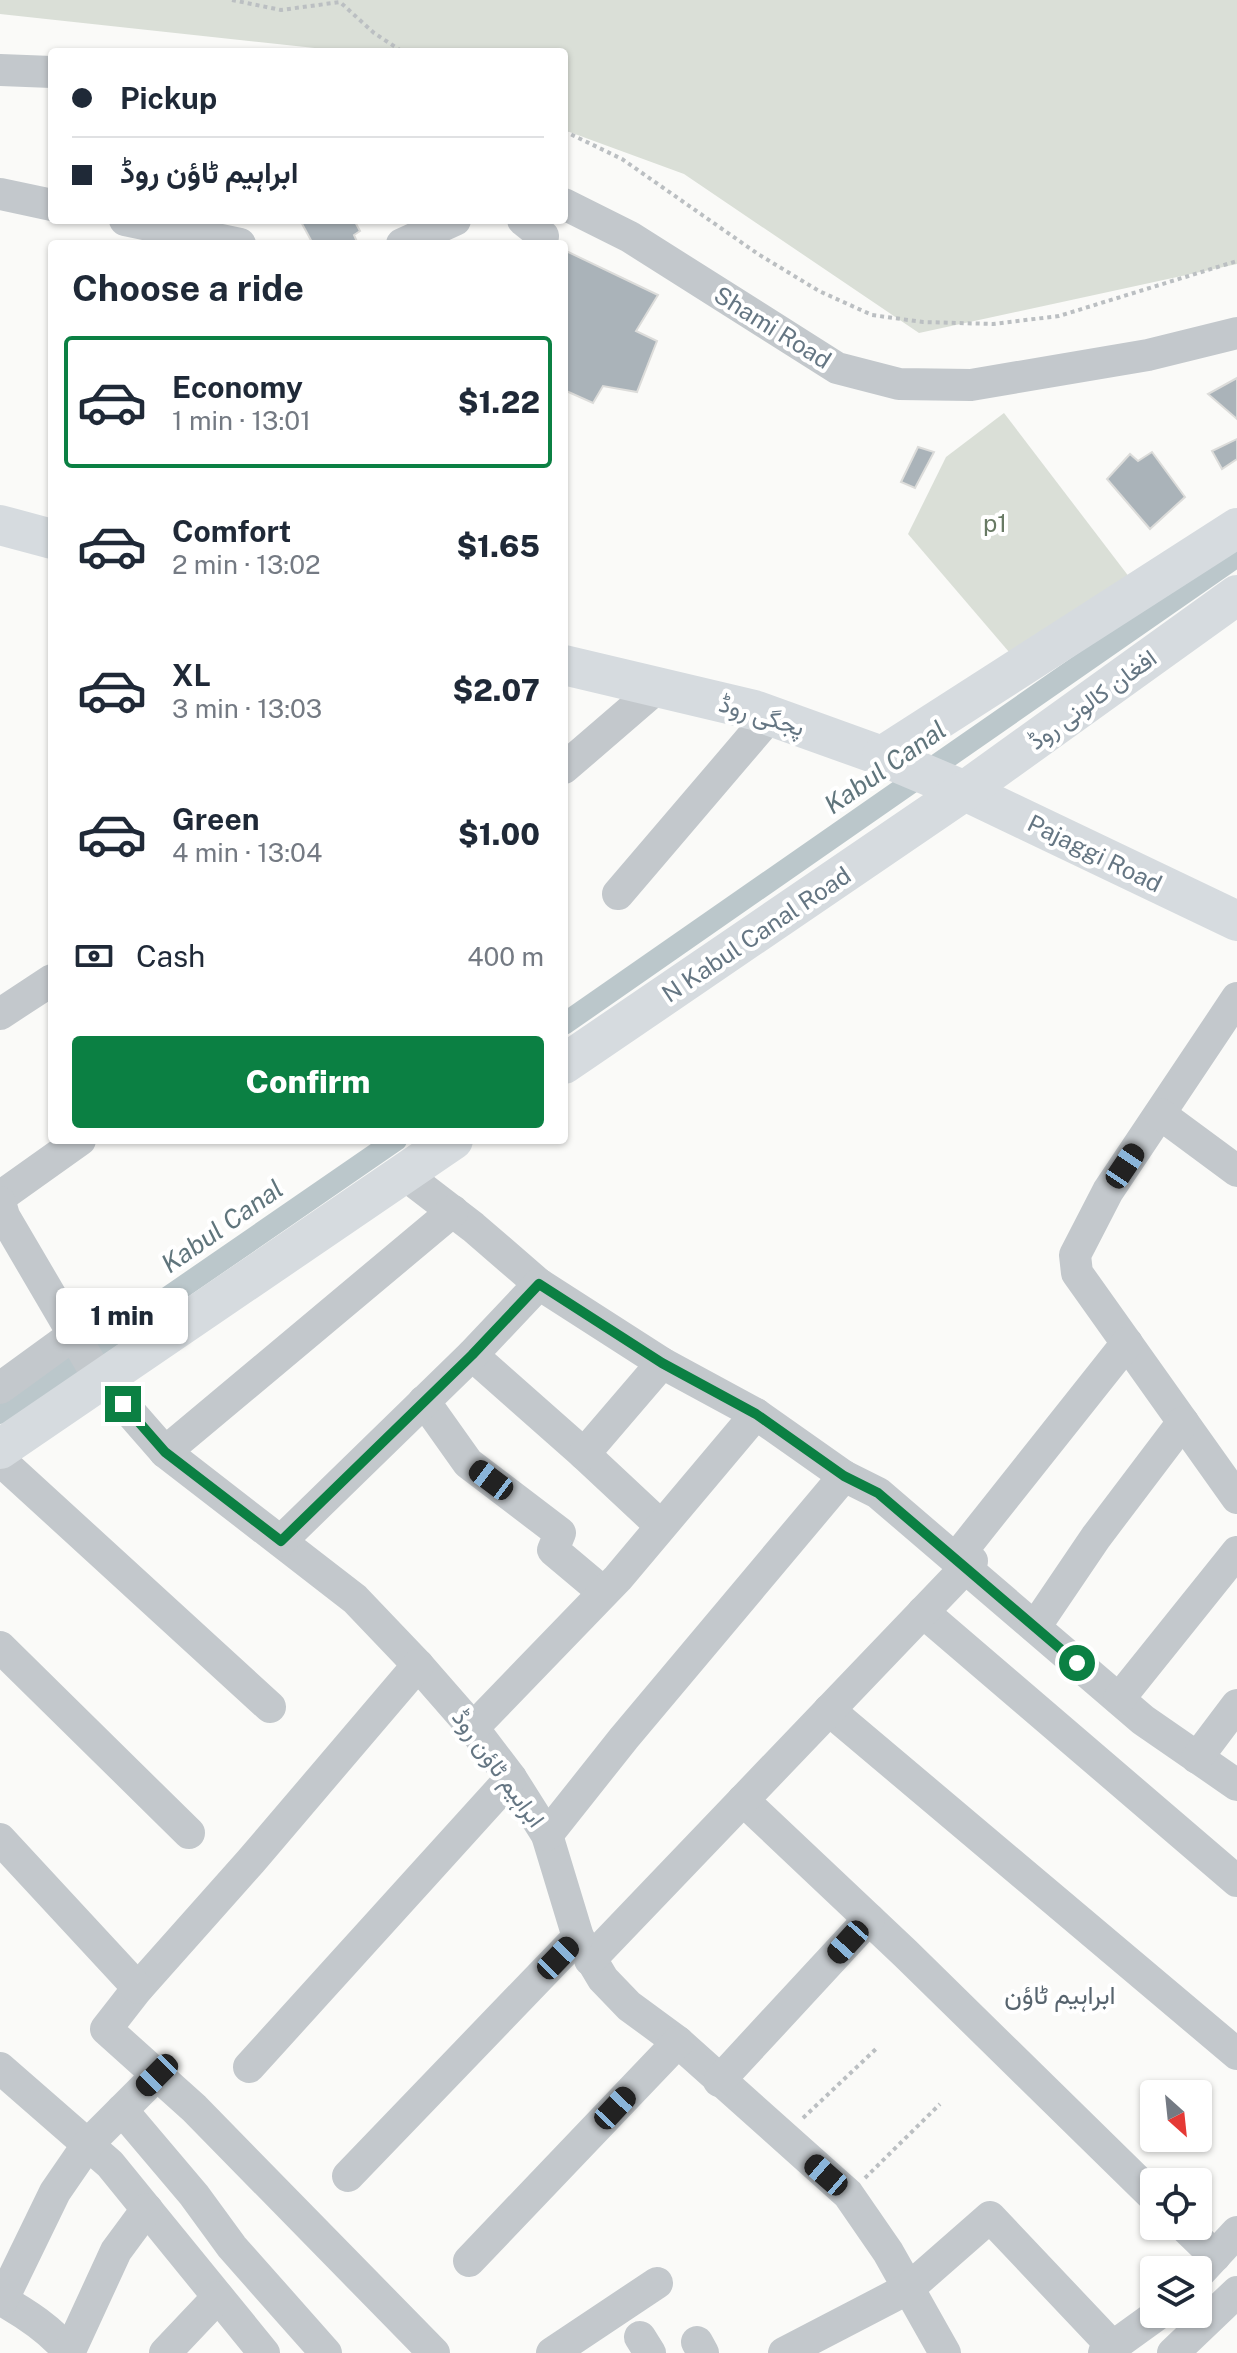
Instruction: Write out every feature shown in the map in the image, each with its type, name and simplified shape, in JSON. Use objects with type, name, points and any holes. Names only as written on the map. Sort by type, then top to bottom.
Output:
[{"type":"main road","points":[[0,525],[48,538]]},
{"type":"main road","points":[[893,761],[1237,528]]},
{"type":"main road","name":"افغان کالونی روڈ","points":[[957,793],[1237,595]]},
{"type":"main road","name":"پجگی روڈ","points":[[568,666],[770,716],[893,761],[957,793]]},
{"type":"main road","name":"Pajaggi Road","points":[[957,793],[1237,921]]},
{"type":"main road","name":"N Kabul Canal Road","points":[[568,1061],[957,793]]},
{"type":"main road","points":[[0,1449],[99,1376],[447,1144]]},
{"type":"street","points":[[0,70],[48,72]]},
{"type":"street","points":[[0,194],[48,204]]},
{"type":"street","name":"Shami Road","points":[[568,206],[630,237],[837,368],[899,384],[971,385],[1148,355],[1237,333]]},
{"type":"street","points":[[144,224],[221,240]]},
{"type":"street","points":[[411,240],[446,224]]},
{"type":"street","points":[[568,765],[658,687]]},
{"type":"street","points":[[618,894],[770,716]]},
{"type":"street","points":[[0,1014],[48,983]]},
{"type":"street","points":[[1237,998],[1108,1191],[1075,1255],[1077,1273],[1237,1498]]},
{"type":"street","points":[[1160,1114],[1237,1171]]},
{"type":"street","points":[[0,1200],[75,1144]]},
{"type":"street","points":[[404,1174],[539,1284],[662,1363],[756,1414],[844,1476],[878,1493],[1143,1720],[1237,1785]]},
{"type":"street","name":"ابراہیم ٹاؤن روڈ","points":[[0,1200],[4,1216],[99,1376],[165,1452],[355,1599],[473,1728],[511,1778],[547,1835],[584,1948],[603,1979],[629,2006],[678,2042],[848,2194],[888,2252],[945,2353]]},
{"type":"street","points":[[165,1452],[453,1211]]},
{"type":"street","points":[[281,1541],[472,1355],[539,1284]]},
{"type":"street","points":[[0,1388],[73,1335]]},
{"type":"street","points":[[348,2176],[584,1948],[743,1800],[972,1561],[961,1552],[1127,1343]]},
{"type":"street","points":[[472,1355],[661,1526]]},
{"type":"street","points":[[584,1454],[662,1363]]},
{"type":"street","points":[[424,1401],[468,1463],[560,1533],[553,1550],[603,1592]]},
{"type":"street","points":[[473,1728],[618,1578],[756,1414]]},
{"type":"street","points":[[1035,1627],[1096,1537],[1183,1422]]},
{"type":"street","points":[[0,1460],[270,1707]]},
{"type":"street","points":[[547,1835],[624,1738],[844,1476]]},
{"type":"street","points":[[1119,1699],[1237,1552]]},
{"type":"street","points":[[923,1612],[1237,1881]]},
{"type":"street","points":[[0,1647],[189,1833]]},
{"type":"street","points":[[418,1665],[106,2029],[194,2108],[434,2353]]},
{"type":"street","points":[[1197,1758],[1237,1705]]},
{"type":"street","points":[[829,1710],[1237,2054]]},
{"type":"street","points":[[249,2067],[511,1778]]},
{"type":"street","points":[[743,1800],[1140,2183]]},
{"type":"street","points":[[0,1839],[138,1988]]},
{"type":"street","points":[[719,2081],[869,1919]]},
{"type":"street","points":[[469,2261],[678,2042]]},
{"type":"street","points":[[147,2209],[116,2251],[69,2353],[44,2328],[1,2300],[55,2192],[88,2144],[157,2075]]},
{"type":"street","points":[[4,2079],[110,2164],[264,2353]]},
{"type":"street","points":[[122,2110],[194,2195],[232,2247],[326,2353]]},
{"type":"street","points":[[784,2353],[909,2288],[990,2217],[1108,2350],[1140,2327]]},
{"type":"street","points":[[1212,2259],[1237,2232]]},
{"type":"street","points":[[552,2353],[657,2283]]},
{"type":"street","points":[[1173,2353],[1237,2292]]},
{"type":"street","points":[[169,2351],[218,2297]]},
{"type":"path","points":[[232,0],[281,10],[340,2],[374,33],[397,48]]},
{"type":"path","points":[[568,133],[622,159],[758,254],[819,291],[872,315],[923,322],[993,324],[1059,316],[1237,261]]},
{"type":"path","points":[[783,2137],[877,2048]]},
{"type":"path","points":[[848,2194],[940,2104]]},
{"type":"green space","points":[[0,0],[1237,0],[1237,264],[919,333],[684,174],[568,131],[568,48],[315,48],[0,14]]},
{"type":"green space","name":"p1","points":[[1004,413],[1133,582],[1015,659],[908,534],[946,457]]},
{"type":"building","points":[[302,224],[356,224],[360,231],[354,235],[356,240],[311,240]]},
{"type":"building","points":[[568,252],[658,295],[636,331],[657,341],[637,392],[603,386],[593,403],[568,392]]},
{"type":"building","points":[[1237,378],[1237,419],[1208,394]]},
{"type":"building","points":[[1237,439],[1237,459],[1222,469],[1212,451]]},
{"type":"building","points":[[918,447],[934,452],[915,488],[901,482]]},
{"type":"building","points":[[1152,452],[1185,497],[1150,529],[1107,479],[1130,454],[1138,461]]},
{"type":"waterway","name":"Kabul Canal","points":[[568,1021],[1237,556]]},
{"type":"waterway","name":"Kabul Canal","points":[[0,1413],[390,1144]]},
{"type":"district","name":"ابراہیم ٹاؤن","points":[[1060,1994]]},
{"type":"route","points":[[123,1404],[165,1452],[281,1541],[472,1355],[539,1284],[662,1363],[756,1414],[844,1476],[878,1493],[1077,1663]]}]
